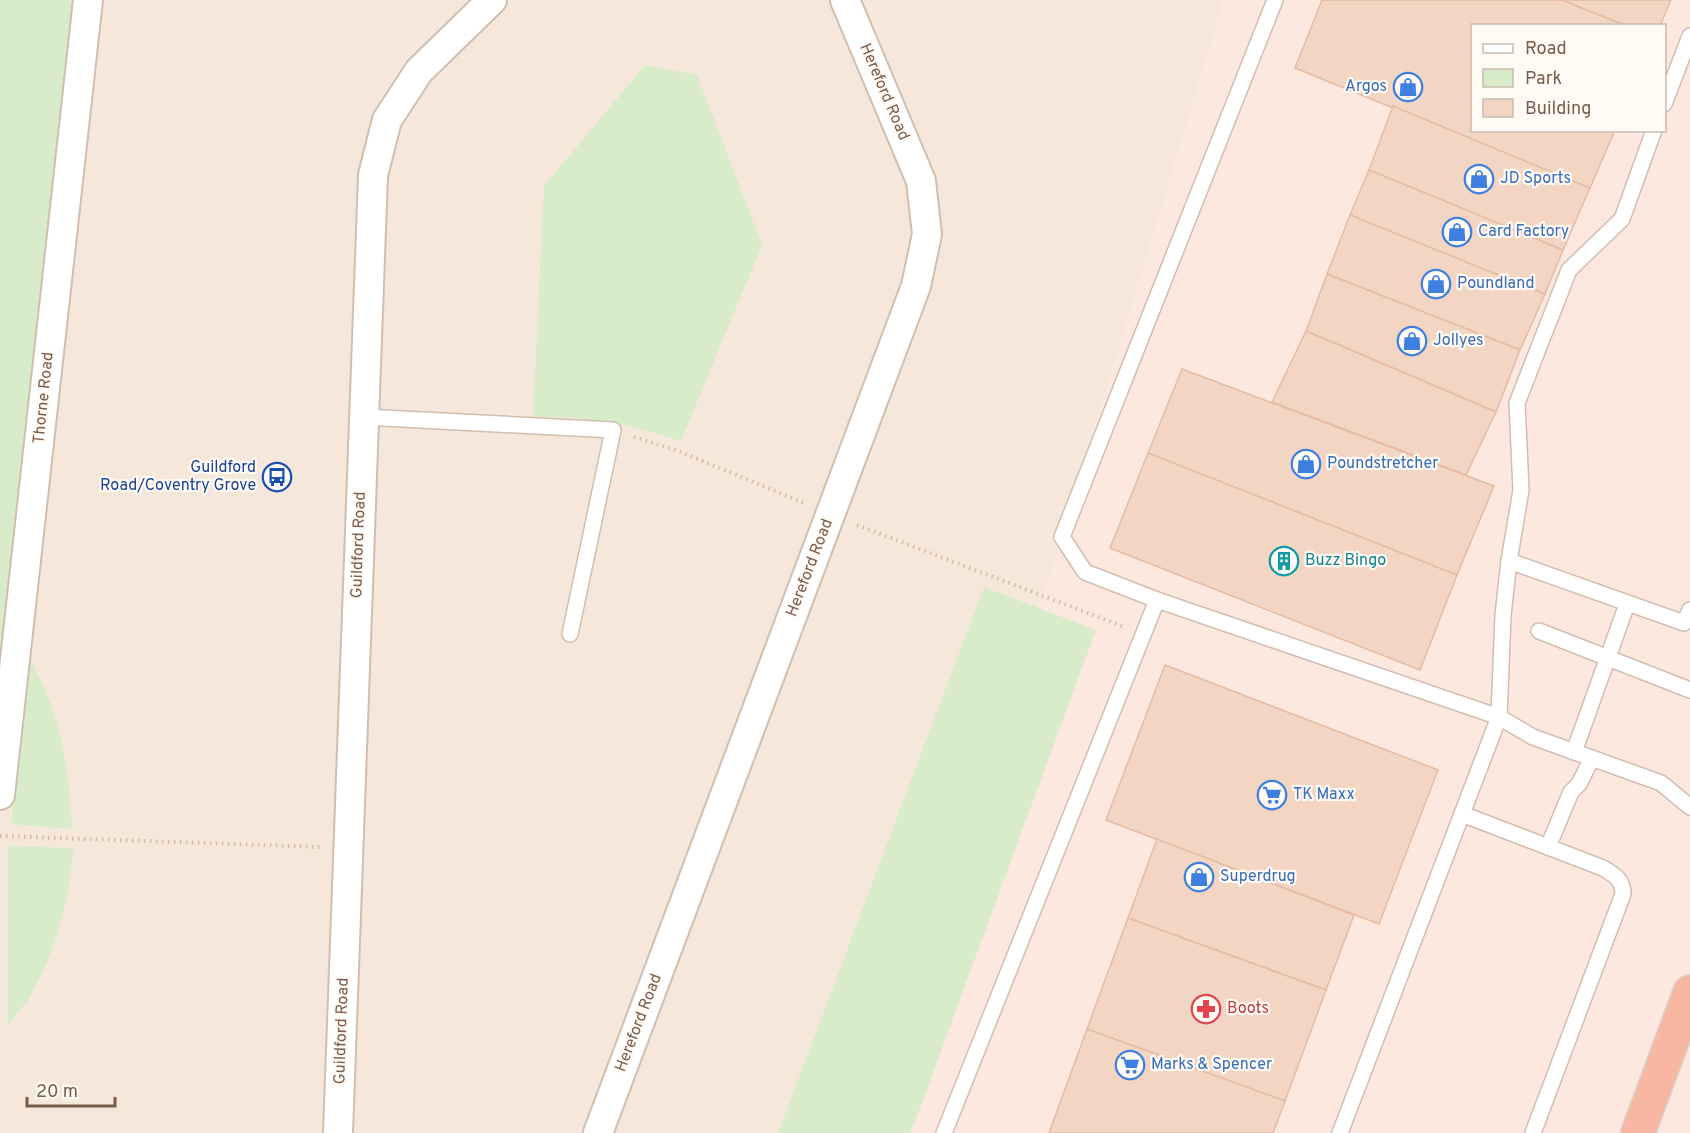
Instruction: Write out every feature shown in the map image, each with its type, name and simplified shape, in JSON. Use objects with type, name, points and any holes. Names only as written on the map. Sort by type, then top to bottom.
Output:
[{"type":"highway","points":[[1638,1133],[1690,992]]},
{"type":"street","name":"Thorne Road","points":[[0,795],[88,0]]},
{"type":"street","name":"Guildford Road","points":[[338,1133],[373,175],[387,120],[419,71],[492,0]]},
{"type":"street","name":"Hereford Road","points":[[598,1133],[916,286],[927,234],[921,181],[845,0]]},
{"type":"lane","points":[[1275,0],[1062,537],[1085,572],[1157,600],[1499,717],[1533,737],[1661,783],[1686,796],[1690,807]]},
{"type":"lane","points":[[1666,101],[1690,36]]},
{"type":"lane","points":[[1340,1133],[1499,717],[1509,561],[1521,490],[1517,403],[1569,270],[1622,219],[1653,132]]},
{"type":"lane","points":[[364,417],[613,430],[570,634]]},
{"type":"lane","points":[[1509,561],[1684,623],[1690,610]]},
{"type":"lane","points":[[944,1133],[1157,600]]},
{"type":"lane","points":[[1574,752],[1627,604]]},
{"type":"lane","points":[[1539,631],[1690,690]]},
{"type":"lane","points":[[1548,847],[1571,792],[1579,784],[1592,758]]},
{"type":"lane","points":[[1462,814],[1616,876],[1623,886],[1623,894],[1533,1133]]},
{"type":"path","points":[[613,430],[681,452],[830,514],[1143,635]]},
{"type":"path","points":[[0,836],[349,848]]},
{"type":"shaded area","points":[[0,0],[1224,0],[936,955],[879,1133],[0,1133]]},
{"type":"shaded area","points":[[1224,0],[1690,0],[1690,1133],[879,1133],[936,955]]},
{"type":"green space","points":[[0,0],[76,0],[0,659]]},
{"type":"green space","points":[[645,65],[697,75],[762,245],[681,441],[591,419],[533,417],[544,186]]},
{"type":"green space","points":[[984,587],[1096,630],[911,1133],[778,1133]]},
{"type":"green space","points":[[31,660],[50,701],[62,742],[69,784],[72,829],[11,824]]},
{"type":"green space","points":[[8,846],[73,848],[66,902],[50,954],[32,992],[8,1026]]},
{"type":"building","name":"Argos","points":[[1322,0],[1562,0],[1622,24],[1471,24],[1471,132],[1614,132],[1590,188],[1295,68]]},
{"type":"building","points":[[1562,0],[1671,0],[1661,24],[1622,24]]},
{"type":"building","name":"JD Sports","points":[[1393,106],[1590,188],[1563,250],[1369,170]]},
{"type":"building","name":"Card Factory","points":[[1369,170],[1563,250],[1545,294],[1350,215]]},
{"type":"building","name":"Poundland","points":[[1350,215],[1545,294],[1520,350],[1327,274]]},
{"type":"building","name":"Jollyes","points":[[1327,274],[1520,350],[1496,412],[1306,331]]},
{"type":"building","points":[[1306,331],[1496,412],[1466,475],[1272,402]]},
{"type":"building","name":"Poundstretcher","points":[[1182,369],[1494,486],[1457,575],[1148,453]]},
{"type":"building","name":"Buzz Bingo","points":[[1148,453],[1457,575],[1420,670],[1110,548]]},
{"type":"building","name":"TK Maxx","points":[[1165,665],[1438,770],[1379,924],[1106,820]]},
{"type":"building","name":"Superdrug","points":[[1157,839],[1354,915],[1326,990],[1128,918]]},
{"type":"building","name":"Boots","points":[[1128,918],[1326,990],[1285,1101],[1087,1029]]},
{"type":"building","name":"Marks & Spencer","points":[[1087,1029],[1285,1101],[1273,1133],[1049,1133]]},
{"type":"place","name":"Argos","points":[[1408,87]]},
{"type":"place","name":"JD Sports","points":[[1479,179]]},
{"type":"place","name":"Card Factory","points":[[1457,232]]},
{"type":"place","name":"Poundland","points":[[1436,284]]},
{"type":"place","name":"Jollyes","points":[[1412,341]]},
{"type":"place","name":"Poundstretcher","points":[[1306,464]]},
{"type":"place","name":"Guildford Road/Coventry Grove","points":[[277,477]]},
{"type":"place","name":"Buzz Bingo","points":[[1284,561]]},
{"type":"place","name":"TK Maxx","points":[[1272,795]]},
{"type":"place","name":"Superdrug","points":[[1199,877]]},
{"type":"place","name":"Boots","points":[[1206,1009]]},
{"type":"place","name":"Marks & Spencer","points":[[1130,1065]]}]
